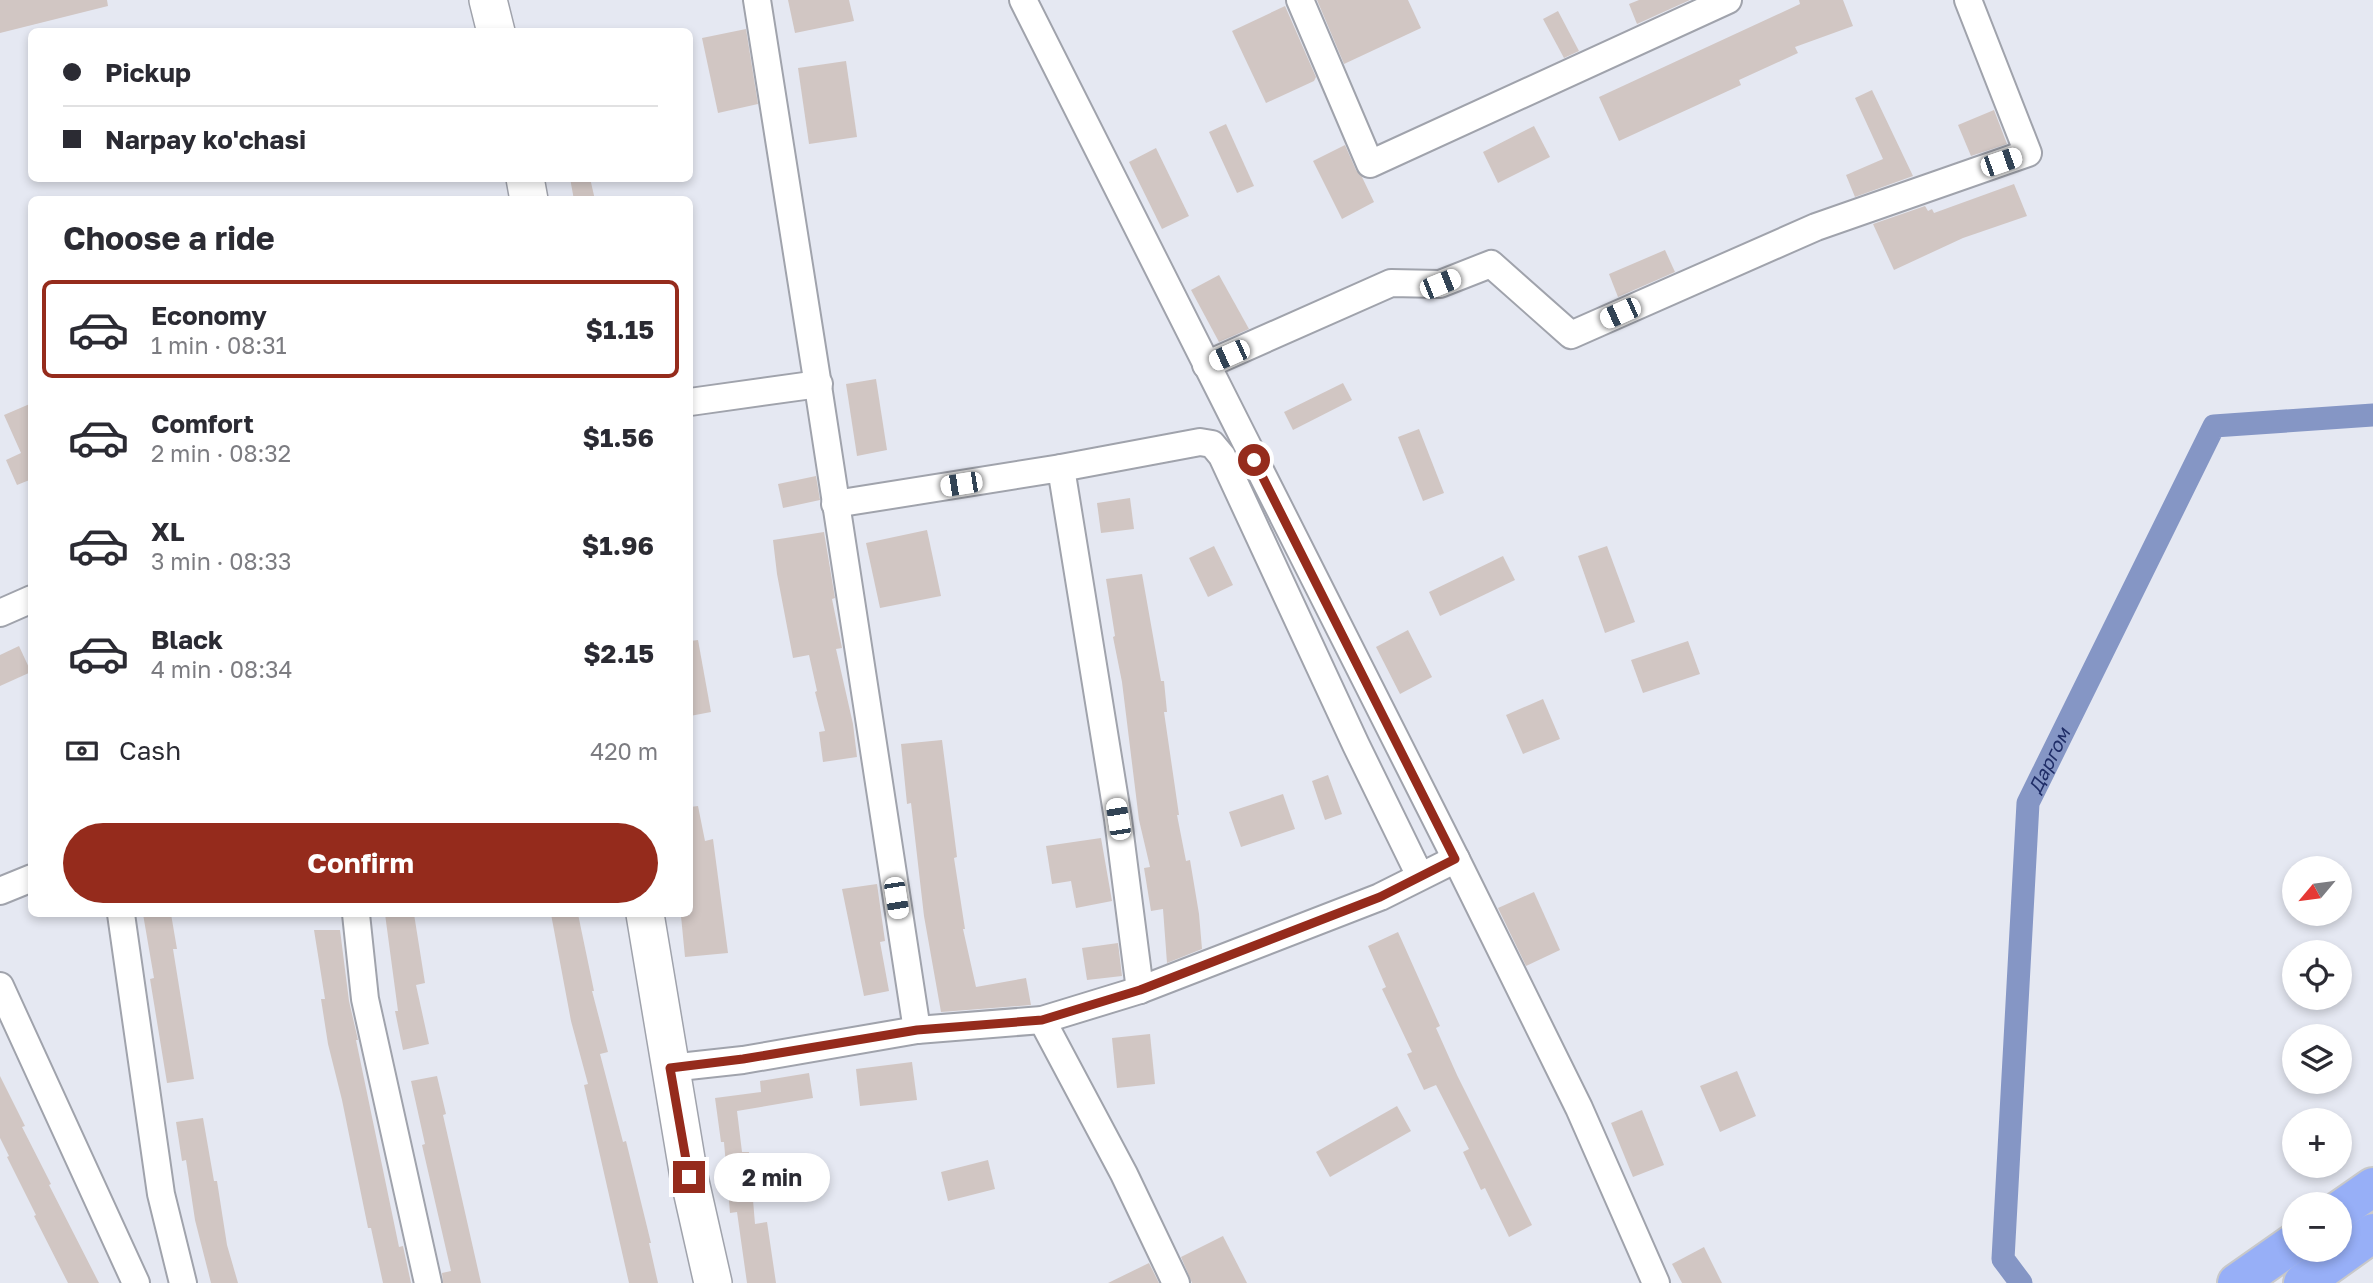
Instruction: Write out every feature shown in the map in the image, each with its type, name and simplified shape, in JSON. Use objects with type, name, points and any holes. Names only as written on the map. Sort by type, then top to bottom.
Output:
[{"type":"highway","points":[[2303,1283],[2373,1234]]},
{"type":"highway","points":[[2244,1279],[2282,1252]]},
{"type":"street","points":[[488,0],[495,28]]},
{"type":"street","points":[[757,0],[819,384],[835,504],[917,1030]]},
{"type":"street","points":[[1023,0],[1579,1108],[1656,1283]]},
{"type":"street","points":[[1300,0],[1370,164],[1728,0]]},
{"type":"street","points":[[1206,365],[1391,283],[1440,284],[1491,264],[1571,334],[1816,227],[2028,153],[1968,0]]},
{"type":"street","points":[[693,401],[819,384]]},
{"type":"street","points":[[835,504],[1061,468],[1200,442],[1212,444],[1222,456],[1420,876]]},
{"type":"street","points":[[1061,468],[1118,819],[1140,990]]},
{"type":"street","points":[[0,613],[28,601]]},
{"type":"street","points":[[670,1068],[743,1059],[917,1030],[1042,1020],[1140,990],[1380,897],[1455,859]]},
{"type":"street","points":[[0,891],[28,880]]},
{"type":"street","points":[[121,917],[161,1194],[183,1283]]},
{"type":"street","points":[[356,917],[365,999],[428,1283]]},
{"type":"street","points":[[645,917],[689,1177],[713,1283]]},
{"type":"street","points":[[0,986],[136,1283]]},
{"type":"street","points":[[1042,1020],[1124,1174],[1176,1283]]},
{"type":"building","points":[[0,0],[107,0],[108,6],[0,33]]},
{"type":"building","points":[[788,0],[849,0],[854,21],[795,33]]},
{"type":"building","points":[[1317,0],[1408,0],[1421,28],[1344,64]]},
{"type":"building","points":[[1639,0],[1690,0],[1637,24],[1629,4]]},
{"type":"building","points":[[1799,0],[1843,0],[1853,26],[1795,47],[1798,53],[1739,80],[1741,85],[1619,141],[1599,97],[1800,4]]},
{"type":"building","points":[[1285,6],[1316,77],[1314,81],[1266,103],[1232,31]]},
{"type":"building","points":[[1558,11],[1579,51],[1564,58],[1543,19]]},
{"type":"building","points":[[746,29],[758,104],[718,113],[702,38]]},
{"type":"building","points":[[846,61],[857,137],[809,144],[798,68]]},
{"type":"building","points":[[1872,90],[1913,176],[1855,197],[1846,175],[1883,159],[1855,98]]},
{"type":"building","points":[[1994,110],[2007,144],[1971,156],[1958,125]]},
{"type":"building","points":[[1226,124],[1254,186],[1237,193],[1209,132]]},
{"type":"building","points":[[1534,126],[1550,157],[1498,183],[1483,152]]},
{"type":"building","points":[[1345,145],[1374,202],[1342,219],[1313,161]]},
{"type":"building","points":[[1156,148],[1189,216],[1162,229],[1129,162]]},
{"type":"building","points":[[571,182],[591,182],[594,196],[573,196]]},
{"type":"building","points":[[2014,184],[2027,216],[1963,238],[1894,270],[1873,224],[1925,206],[1928,211],[1932,209],[1934,213]]},
{"type":"building","points":[[1665,250],[1675,272],[1618,297],[1609,274]]},
{"type":"building","points":[[1219,275],[1249,329],[1219,342],[1191,290]]},
{"type":"building","points":[[876,379],[887,450],[857,456],[846,384]]},
{"type":"building","points":[[1343,383],[1352,400],[1293,430],[1284,412]]},
{"type":"building","points":[[28,405],[28,481],[17,485],[6,460],[21,453],[4,415]]},
{"type":"building","points":[[1419,429],[1444,493],[1423,501],[1398,437]]},
{"type":"building","points":[[816,476],[820,500],[783,508],[778,484]]},
{"type":"building","points":[[1130,498],[1134,529],[1101,533],[1097,503]]},
{"type":"building","points":[[927,530],[941,596],[880,608],[866,543]]},
{"type":"building","points":[[824,532],[835,598],[832,599],[842,648],[836,649],[853,724],[857,757],[823,762],[819,732],[825,731],[809,655],[793,658],[773,540]]},
{"type":"building","points":[[1214,546],[1233,585],[1208,597],[1189,558]]},
{"type":"building","points":[[1607,546],[1635,622],[1605,633],[1578,556]]},
{"type":"building","points":[[1503,556],[1515,580],[1440,616],[1429,592]]},
{"type":"building","points":[[1142,574],[1161,681],[1164,681],[1167,712],[1164,712],[1177,815],[1186,861],[1190,860],[1202,949],[1167,963],[1163,909],[1151,911],[1144,868],[1150,867],[1139,820],[1106,579]]},
{"type":"building","points":[[1408,630],[1432,677],[1400,694],[1376,647]]},
{"type":"building","points":[[698,640],[711,712],[693,715],[693,641]]},
{"type":"building","points":[[1688,641],[1700,674],[1643,693],[1631,660]]},
{"type":"building","points":[[19,646],[28,666],[28,673],[0,686],[0,655]]},
{"type":"building","points":[[1543,699],[1560,739],[1523,754],[1506,715]]},
{"type":"building","points":[[942,740],[963,929],[976,987],[1026,978],[1031,1005],[941,1012],[924,916],[911,803],[907,804],[901,744]]},
{"type":"building","points":[[1328,775],[1342,814],[1325,820],[1312,781]]},
{"type":"building","points":[[1283,794],[1295,829],[1241,847],[1229,812]]},
{"type":"building","points":[[698,806],[705,841],[713,839],[728,953],[685,957],[681,917],[693,917],[693,807]]},
{"type":"building","points":[[1101,838],[1112,901],[1076,908],[1071,881],[1052,884],[1046,846]]},
{"type":"building","points":[[877,884],[885,941],[880,942],[889,991],[864,996],[842,889]]},
{"type":"building","points":[[1534,892],[1560,950],[1526,966],[1498,908]]},
{"type":"building","points":[[144,917],[172,917],[177,949],[173,949],[194,1079],[167,1083],[150,979],[154,978]]},
{"type":"building","points":[[385,917],[414,917],[425,983],[416,985],[429,1044],[403,1050],[395,1011],[398,1011]]},
{"type":"building","points":[[552,917],[579,917],[592,991],[608,1052],[600,1054],[623,1142],[626,1141],[658,1283],[629,1283],[584,1085],[588,1084],[571,1021]]},
{"type":"building","points":[[314,930],[340,930],[356,1040],[399,1247],[403,1246],[411,1283],[383,1283],[371,1228],[368,1228],[328,1044],[321,999],[325,999]]},
{"type":"building","points":[[1398,932],[1440,1026],[1436,1028],[1457,1075],[1532,1225],[1509,1237],[1485,1188],[1481,1190],[1463,1152],[1469,1149],[1436,1085],[1424,1090],[1407,1054],[1412,1052],[1382,989],[1386,987],[1368,946]]},
{"type":"building","points":[[1118,943],[1122,976],[1087,980],[1082,948]]},
{"type":"building","points":[[1150,1034],[1155,1084],[1117,1088],[1112,1038]]},
{"type":"building","points":[[912,1062],[917,1100],[860,1106],[856,1069]]},
{"type":"building","points":[[1737,1071],[1756,1116],[1720,1132],[1700,1086]]},
{"type":"building","points":[[809,1073],[813,1098],[737,1111],[742,1152],[749,1152],[755,1224],[767,1222],[776,1283],[747,1283],[737,1212],[730,1213],[724,1142],[721,1142],[715,1098],[761,1092],[760,1081]]},
{"type":"building","points":[[0,1076],[25,1126],[22,1127],[51,1184],[49,1185],[99,1283],[68,1283],[34,1216],[36,1215],[0,1138]]},
{"type":"building","points":[[437,1076],[446,1114],[443,1115],[481,1283],[443,1283],[442,1273],[451,1271],[422,1145],[425,1144],[411,1081]]},
{"type":"building","points":[[1397,1106],[1411,1131],[1330,1177],[1316,1152]]},
{"type":"building","points":[[1642,1110],[1664,1165],[1633,1177],[1611,1123]]},
{"type":"building","points":[[203,1118],[227,1245],[238,1283],[211,1283],[195,1220],[186,1160],[182,1161],[176,1122]]},
{"type":"building","points":[[988,1160],[995,1189],[948,1201],[941,1172]]},
{"type":"building","points":[[1223,1236],[1247,1283],[1192,1283],[1181,1257]]},
{"type":"building","points":[[1704,1247],[1722,1283],[1682,1283],[1672,1264]]},
{"type":"building","points":[[1149,1263],[1159,1283],[1108,1283]]},
{"type":"waterway","name":"Даргом","points":[[2021,1283],[2003,1259],[2028,803],[2214,426],[2373,415]]},
{"type":"route","points":[[689,1177],[670,1068],[743,1059],[917,1030],[1042,1020],[1140,990],[1380,897],[1455,859],[1254,460]]}]
